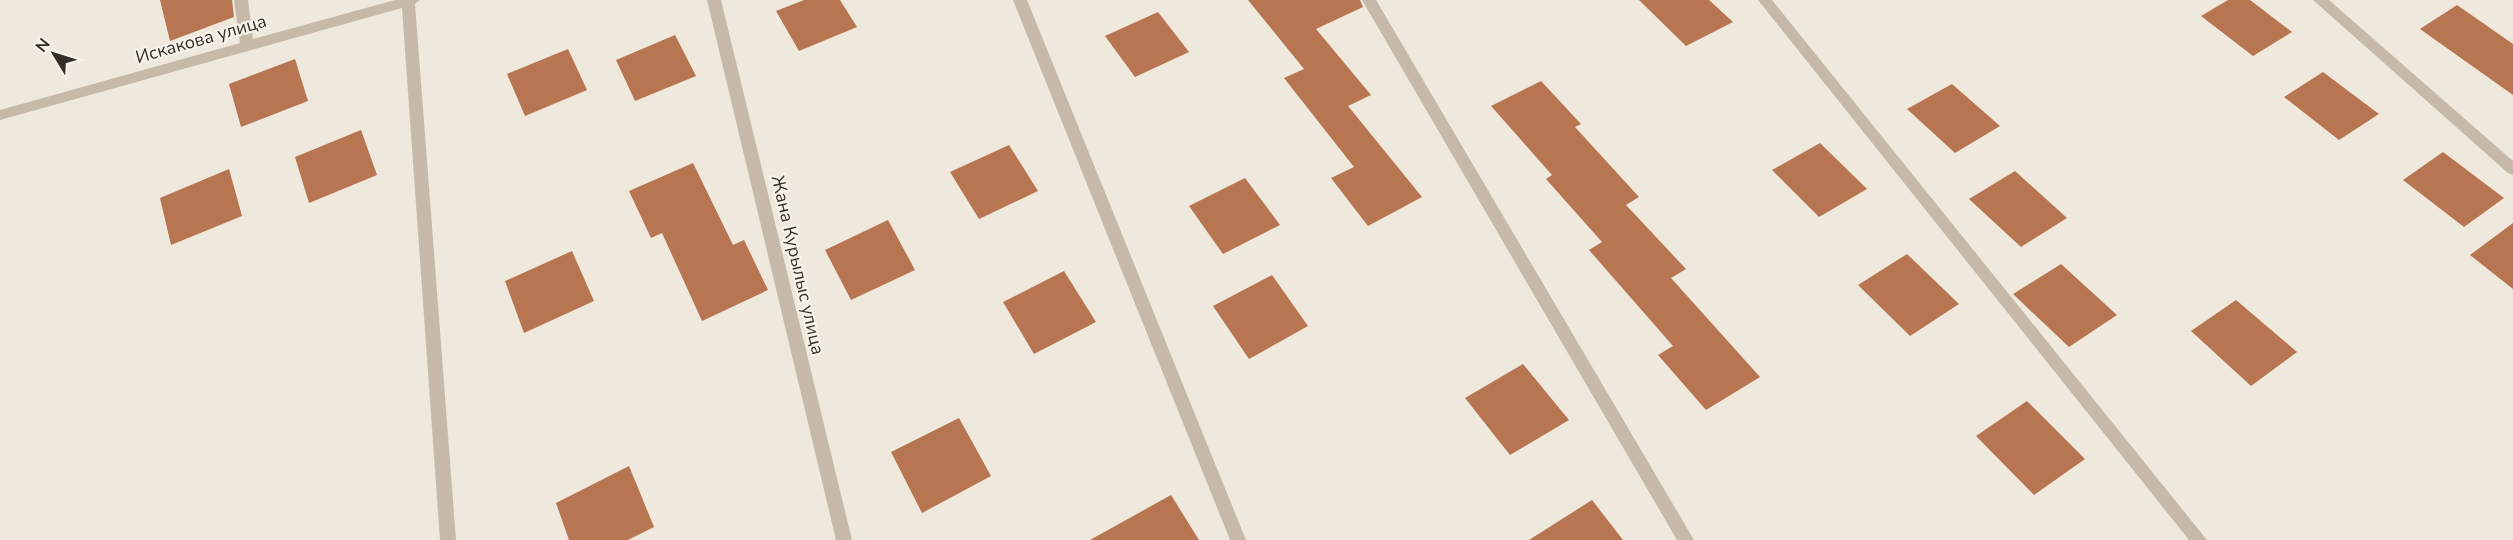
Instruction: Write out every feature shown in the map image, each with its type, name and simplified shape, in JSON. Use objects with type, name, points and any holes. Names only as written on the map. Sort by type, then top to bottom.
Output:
[{"type":"street","points":[[241,0],[247,45]]},
{"type":"street","name":"Жана Курылыс улица","points":[[714,0],[844,540]]},
{"type":"street","points":[[1020,0],[1238,540]]},
{"type":"street","points":[[1369,0],[1686,540]]},
{"type":"street","points":[[1765,0],[2199,540]]},
{"type":"street","points":[[2320,0],[2513,169]]},
{"type":"street","points":[[410,1],[448,540]]},
{"type":"street","name":"Искакова улица","points":[[0,115],[410,1]]},
{"type":"building","points":[[160,0],[232,0],[234,17],[170,41]]},
{"type":"building","points":[[804,0],[840,0],[857,27],[799,51],[776,11]]},
{"type":"building","points":[[1248,0],[1360,0],[1363,7],[1316,29],[1371,95],[1348,106],[1422,197],[1368,226],[1331,178],[1354,167],[1284,78],[1304,69]]},
{"type":"building","points":[[1639,0],[1709,0],[1733,22],[1686,46]]},
{"type":"building","points":[[2228,0],[2250,0],[2292,32],[2253,56],[2201,16]]},
{"type":"building","points":[[2457,5],[2513,44],[2513,95],[2420,29]]},
{"type":"building","points":[[1158,12],[1189,52],[1135,77],[1105,36]]},
{"type":"building","points":[[675,35],[696,76],[635,101],[616,60]]},
{"type":"building","points":[[568,49],[587,90],[525,116],[507,74]]},
{"type":"building","points":[[295,59],[308,101],[241,127],[229,84]]},
{"type":"building","points":[[2323,72],[2379,114],[2339,140],[2284,97]]},
{"type":"building","points":[[1541,81],[1581,124],[1575,127],[1639,197],[1626,205],[1686,269],[1671,278],[1760,377],[1706,410],[1658,355],[1673,346],[1589,250],[1602,242],[1546,179],[1552,175],[1491,106]]},
{"type":"building","points":[[1952,84],[2000,126],[1955,153],[1907,109]]},
{"type":"building","points":[[361,130],[377,175],[309,203],[295,157]]},
{"type":"building","points":[[1820,143],[1867,189],[1819,217],[1772,170]]},
{"type":"building","points":[[1009,145],[1038,191],[979,219],[950,172]]},
{"type":"building","points":[[2443,152],[2504,198],[2464,227],[2403,180]]},
{"type":"building","points":[[693,163],[733,245],[744,240],[768,290],[702,321],[662,233],[651,238],[629,191]]},
{"type":"building","points":[[229,169],[242,216],[171,245],[160,198]]},
{"type":"building","points":[[2015,171],[2067,218],[2021,247],[1969,199]]},
{"type":"building","points":[[1245,178],[1280,225],[1223,254],[1189,206]]},
{"type":"building","points":[[888,220],[915,270],[851,300],[825,250]]},
{"type":"building","points":[[2513,223],[2513,289],[2470,255]]},
{"type":"building","points":[[572,251],[594,301],[524,333],[505,281]]},
{"type":"building","points":[[1907,254],[1959,304],[1910,336],[1858,285]]},
{"type":"building","points":[[2061,264],[2117,315],[2069,347],[2013,294]]},
{"type":"building","points":[[1064,271],[1096,322],[1034,354],[1003,302]]},
{"type":"building","points":[[1272,275],[1308,326],[1249,359],[1213,306]]},
{"type":"building","points":[[2236,300],[2297,352],[2251,386],[2191,331]]},
{"type":"building","points":[[1523,364],[1569,420],[1510,455],[1465,398]]},
{"type":"building","points":[[2027,401],[2085,459],[2034,495],[1976,436]]},
{"type":"building","points":[[959,418],[991,476],[922,513],[891,452]]},
{"type":"building","points":[[629,466],[654,527],[628,540],[569,540],[556,503]]},
{"type":"building","points":[[1171,495],[1199,540],[1090,540]]},
{"type":"building","points":[[1592,500],[1623,540],[1529,540]]}]
